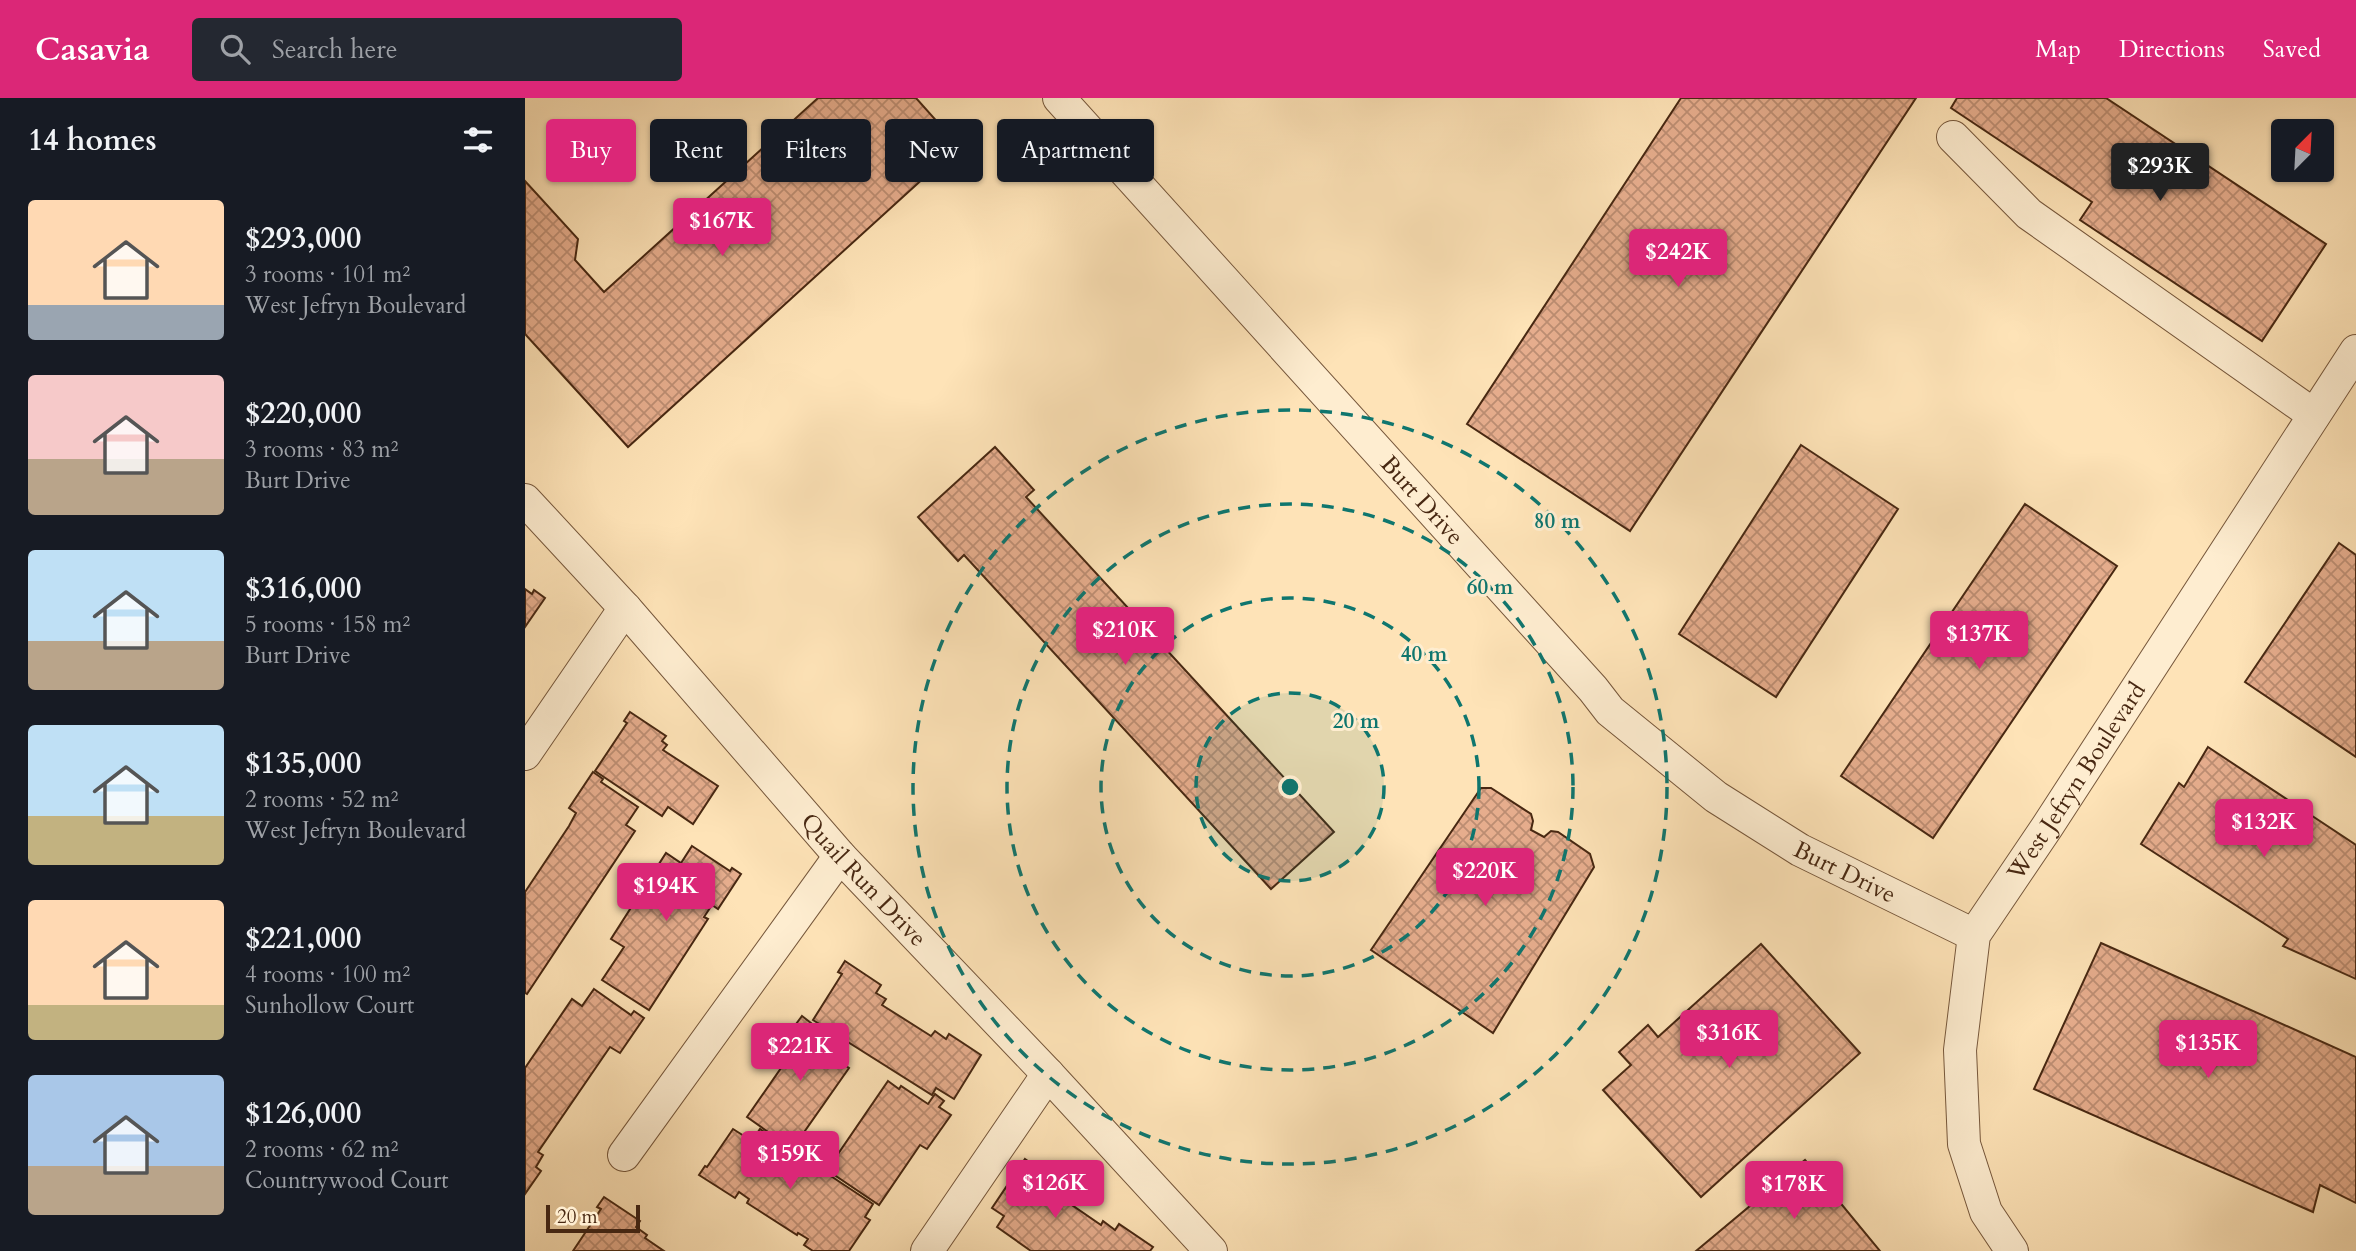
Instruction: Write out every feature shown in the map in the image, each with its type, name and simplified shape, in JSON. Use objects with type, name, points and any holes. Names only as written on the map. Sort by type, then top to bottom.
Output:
[{"type":"street","name":"Burt Drive","points":[[1059,98],[1610,711],[1716,797],[1800,850],[1974,934]]},
{"type":"street","points":[[1953,137],[2029,214],[2314,415]]},
{"type":"street","name":"West Jefryn Boulevard","points":[[2012,1251],[1986,1212],[1964,1144],[1960,1050],[1974,934],[2047,827],[2356,351]]},
{"type":"street","name":"Quail Run Drive","points":[[525,500],[625,608],[839,856],[1048,1074],[1211,1251]]},
{"type":"street","points":[[525,754],[625,608]]},
{"type":"street","points":[[624,1155],[839,856]]},
{"type":"street","points":[[927,1251],[1048,1074]]},
{"type":"building","points":[[818,98],[916,98],[935,119],[885,119],[885,182],[919,182],[628,447],[525,334],[525,181],[578,239],[575,260],[604,292],[725,182],[747,182],[747,162],[761,150],[761,182],[871,182],[871,119],[795,119]]},
{"type":"building","points":[[1681,98],[1916,98],[1630,531],[1467,424]]},
{"type":"building","points":[[1957,98],[2106,98],[2326,244],[2262,341],[2080,220],[2092,202],[1951,108]]},
{"type":"building","points":[[1801,445],[1898,509],[1776,697],[1679,634]]},
{"type":"building","points":[[995,447],[1034,490],[1026,497],[1334,832],[1271,889],[964,555],[958,561],[918,517]]},
{"type":"building","points":[[2025,504],[2117,566],[1933,838],[1841,776]]},
{"type":"building","points":[[2339,543],[2356,555],[2356,757],[2245,682]]},
{"type":"building","points":[[525,589],[532,594],[534,590],[545,598],[525,627]]},
{"type":"building","points":[[630,712],[666,736],[662,741],[667,745],[663,750],[718,786],[693,824],[668,807],[662,816],[595,771],[627,723],[624,721]]},
{"type":"building","points":[[2208,747],[2356,845],[2356,979],[2283,946],[2288,939],[2141,844],[2179,783],[2184,787]]},
{"type":"building","points":[[593,772],[603,779],[601,782],[638,807],[626,825],[635,831],[527,994],[525,892],[569,826],[576,813],[569,808]]},
{"type":"building","points":[[1481,788],[1491,788],[1531,814],[1531,830],[1544,837],[1551,831],[1558,832],[1590,854],[1594,867],[1493,1033],[1371,950]]},
{"type":"building","points":[[692,846],[730,871],[732,868],[741,874],[718,909],[712,905],[704,917],[708,919],[649,1010],[602,980],[624,947],[611,939],[666,853],[681,863]]},
{"type":"building","points":[[2101,943],[2356,1057],[2356,1203],[2320,1185],[2313,1212],[2034,1089]]},
{"type":"building","points":[[1761,944],[1860,1053],[1701,1197],[1603,1090],[1631,1065],[1619,1052],[1648,1025],[1658,1037]]},
{"type":"building","points":[[845,961],[881,985],[876,993],[886,999],[882,1005],[931,1036],[935,1031],[946,1039],[949,1034],[981,1055],[954,1099],[936,1088],[932,1095],[813,1020],[842,974],[838,972]]},
{"type":"building","points":[[594,989],[631,1015],[634,1011],[644,1018],[620,1053],[610,1047],[538,1152],[543,1155],[536,1167],[541,1171],[525,1194],[525,1068],[572,999],[582,1006]]},
{"type":"building","points":[[802,1016],[810,1025],[846,1050],[839,1061],[849,1068],[795,1145],[788,1140],[785,1144],[747,1117],[781,1068],[776,1065],[782,1056],[776,1051]]},
{"type":"building","points":[[888,1081],[899,1089],[901,1086],[928,1104],[935,1094],[944,1101],[939,1107],[951,1115],[927,1149],[920,1145],[879,1205],[827,1170]]},
{"type":"building","points":[[733,1129],[752,1141],[760,1129],[873,1204],[865,1217],[870,1220],[849,1251],[813,1251],[804,1245],[808,1239],[798,1233],[797,1235],[747,1203],[749,1199],[739,1192],[735,1198],[699,1175]]},
{"type":"building","points":[[1025,1159],[1047,1174],[1040,1183],[1101,1225],[1103,1221],[1115,1230],[1119,1224],[1153,1247],[1150,1251],[1031,1251],[997,1227],[1004,1216],[992,1208]]},
{"type":"building","points":[[1805,1160],[1880,1251],[1696,1251]]},
{"type":"building","points":[[604,1197],[640,1221],[636,1227],[647,1235],[645,1238],[664,1251],[573,1251],[601,1209],[597,1207]]}]
